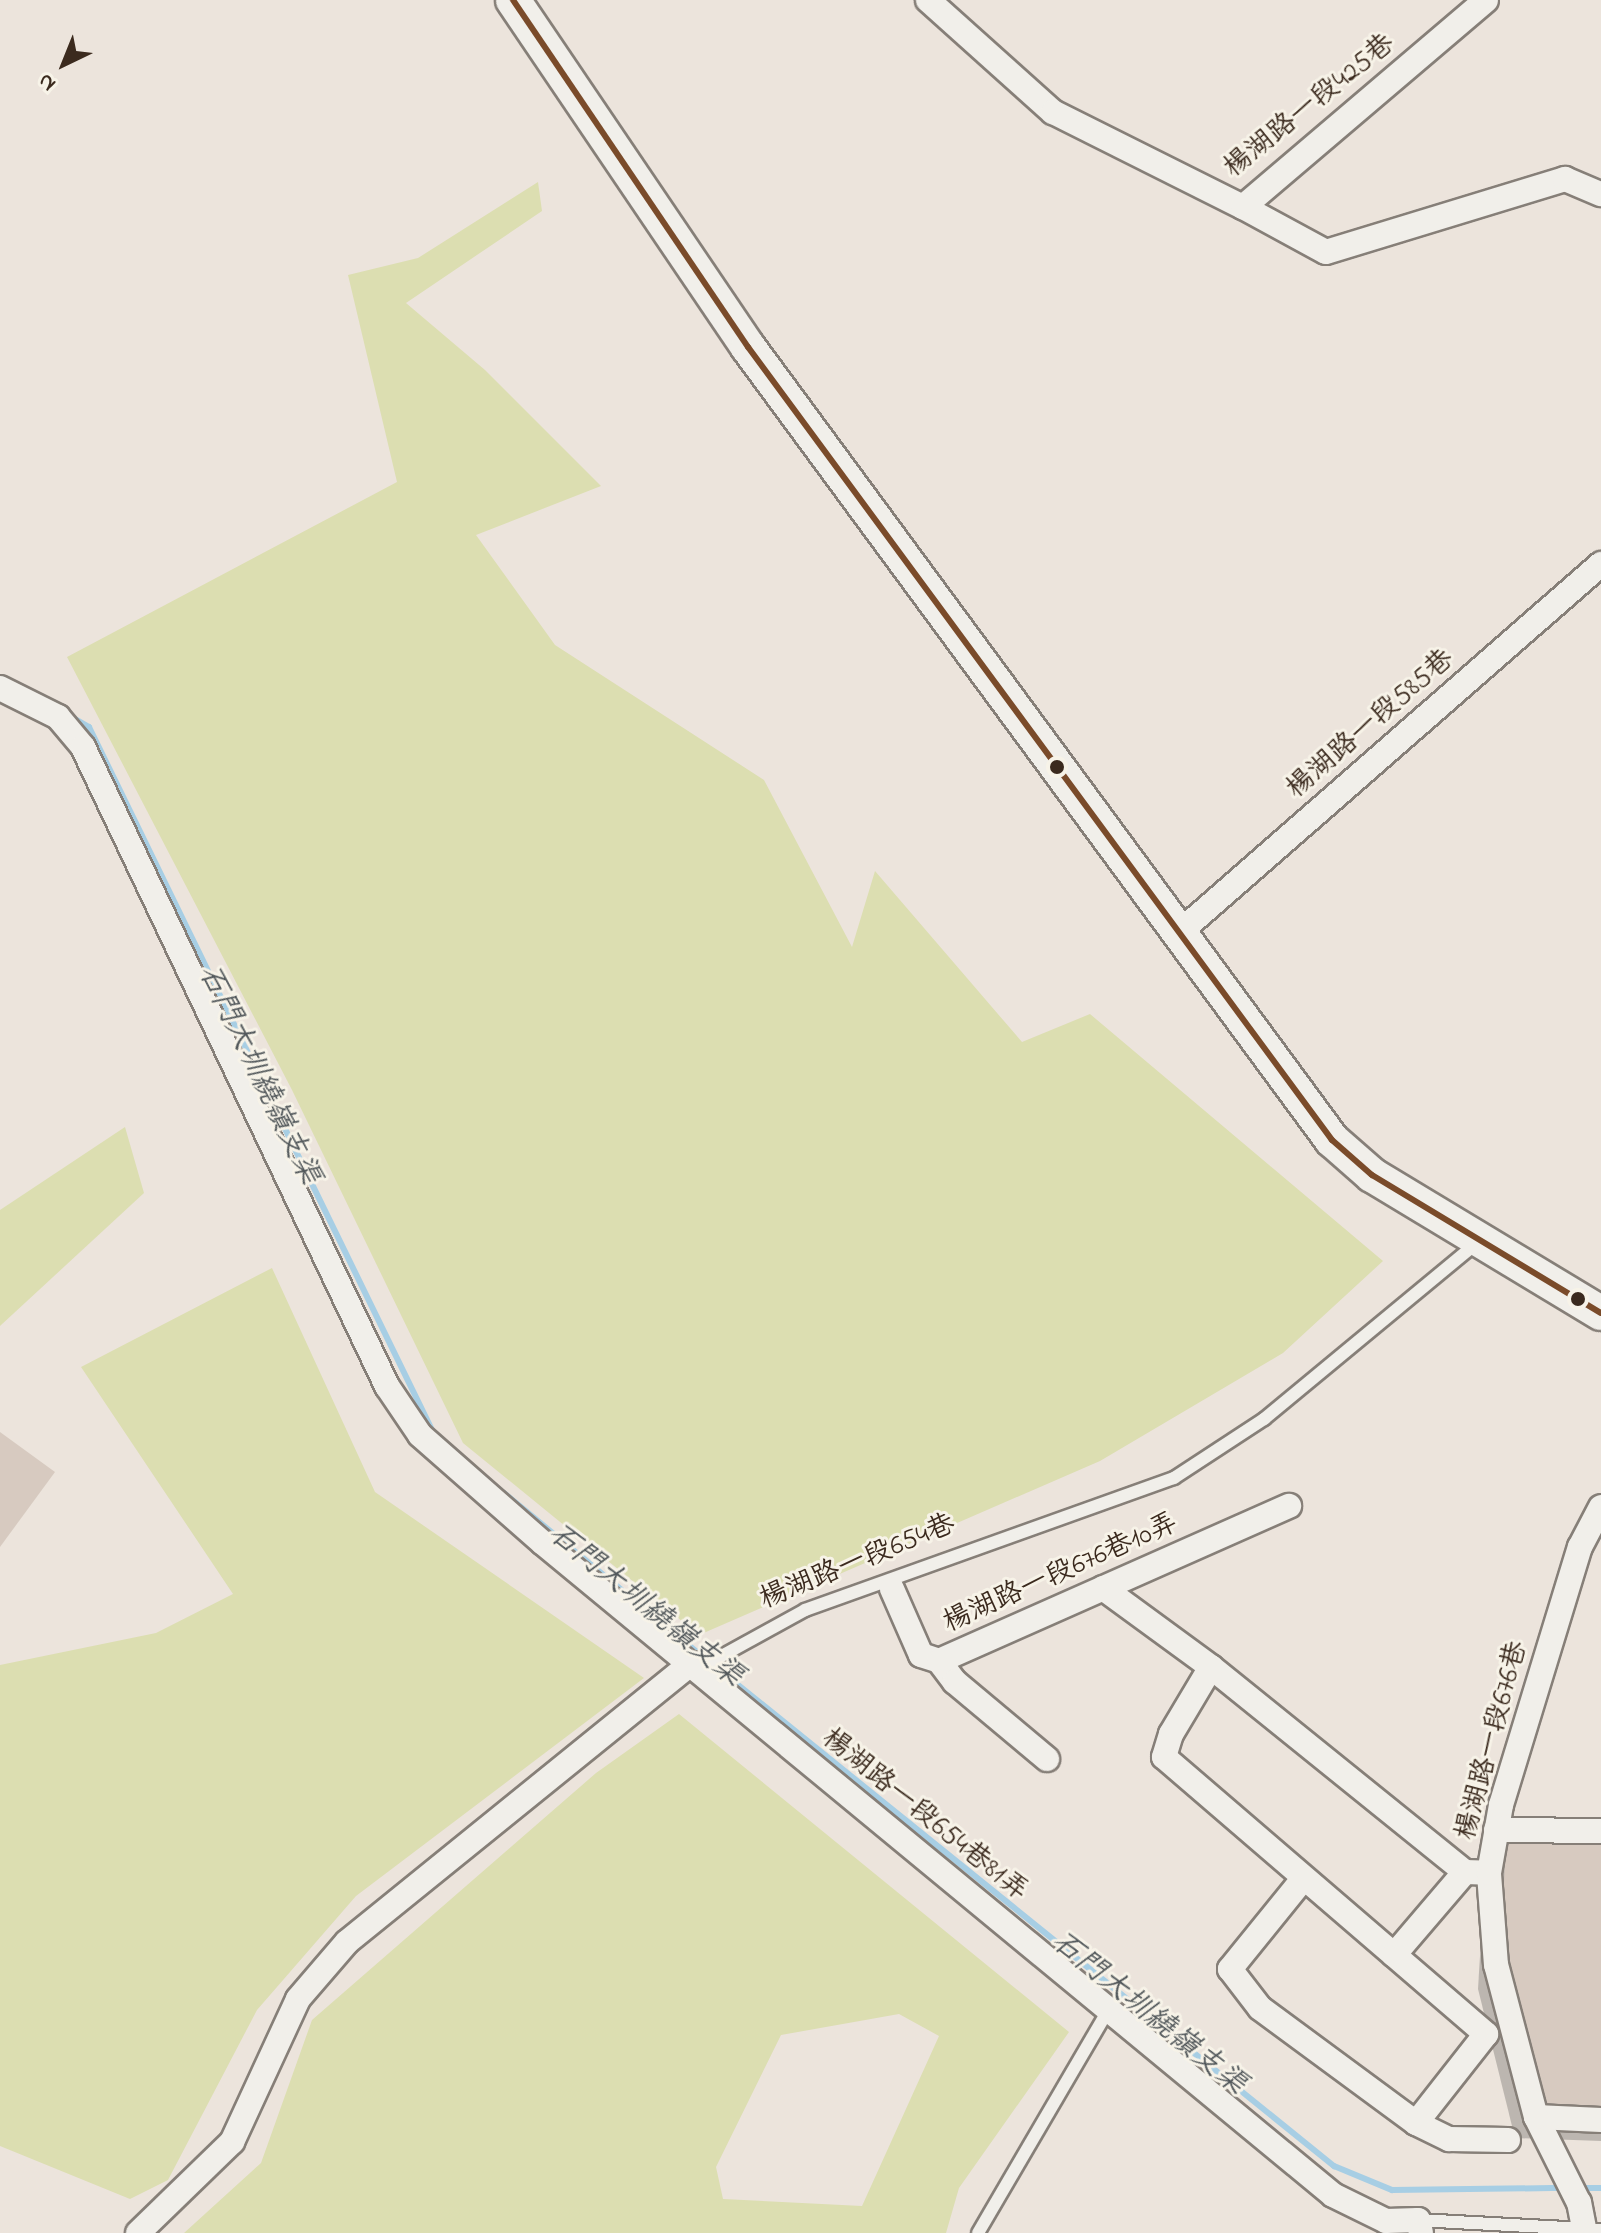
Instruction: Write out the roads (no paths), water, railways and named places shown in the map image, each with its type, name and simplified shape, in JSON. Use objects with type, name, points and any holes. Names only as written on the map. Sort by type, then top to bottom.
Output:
[{"type":"street","points":[[513,0],[748,347],[1332,1140],[1372,1175],[1601,1313]]},
{"type":"street","name":"楊湖路一段425巷","points":[[928,0],[1053,112],[1243,207],[1486,0]]},
{"type":"street","points":[[1243,207],[1326,252],[1565,179],[1601,194]]},
{"type":"street","name":"楊湖路一段585巷","points":[[1181,931],[1601,564]]},
{"type":"street","name":"楊湖路一段654巷81弄","points":[[0,688],[58,717],[83,747],[387,1386],[420,1435],[1333,2195],[1386,2221],[1420,2227]]},
{"type":"street","name":"楊湖路一段676巷10弄","points":[[892,1589],[921,1655],[939,1661],[1289,1506]]},
{"type":"street","name":"楊湖路一段676巷","points":[[1590,2231],[1536,2117],[1496,1965],[1477,1872],[1496,1830],[1580,1547],[1601,1507]]},
{"type":"street","points":[[1103,1588],[1477,1872],[1394,1955]]},
{"type":"street","points":[[939,1661],[955,1682],[1047,1759]]},
{"type":"street","name":"楊湖路一段654巷","points":[[138,2233],[232,2142],[298,1999],[347,1942],[697,1665]]},
{"type":"street","points":[[1211,1667],[1171,1734],[1164,1757],[1486,2034],[1416,2123]]},
{"type":"street","points":[[1496,1830],[1601,1831]]},
{"type":"street","points":[[1303,1879],[1230,1969],[1260,2008],[1416,2123],[1449,2139],[1508,2140]]},
{"type":"street","points":[[1536,2117],[1601,2120]]},
{"type":"lane","name":"楊湖路一段654巷","points":[[697,1665],[805,1610],[1174,1478],[1264,1419],[1480,1240]]},
{"type":"lane","points":[[978,2233],[1110,2007]]},
{"type":"lane","points":[[1420,2227],[1590,2231]]},
{"type":"waterway","name":"石門大圳繞嶺支渠","points":[[70,716],[89,727],[434,1434]]},
{"type":"waterway","name":"石門大圳繞嶺支渠","points":[[504,1493],[702,1656]]},
{"type":"waterway","name":"石門大圳繞嶺支渠","points":[[711,1663],[1334,2166],[1392,2190],[1566,2188]]},
{"type":"waterway","name":"石門大圳繞嶺支渠","points":[[1577,2188],[1601,2188]]}]
